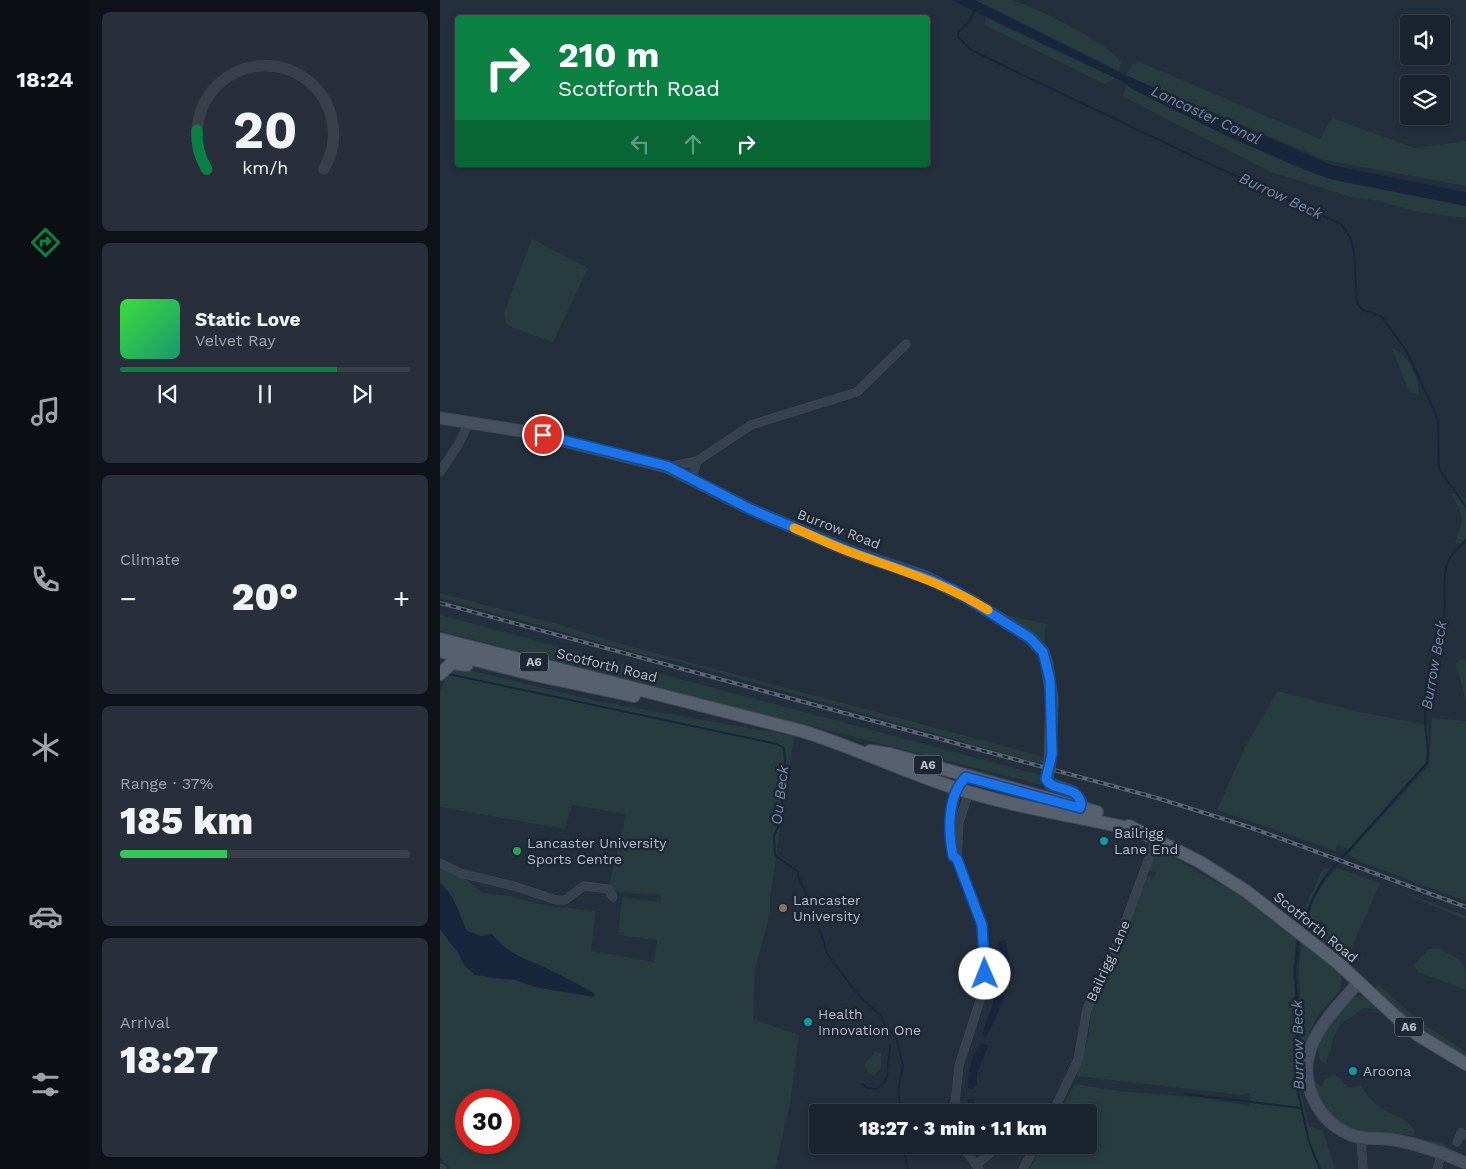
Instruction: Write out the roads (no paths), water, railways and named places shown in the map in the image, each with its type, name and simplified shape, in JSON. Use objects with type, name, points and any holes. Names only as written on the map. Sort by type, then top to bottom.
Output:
[{"type":"main road","name":"Scotforth Road","points":[[442,645],[534,675],[653,700],[708,707]]},
{"type":"main road","name":"Scotforth Road","points":[[442,645],[708,707],[789,727],[857,748],[890,754],[963,785]]},
{"type":"main road","points":[[440,674],[448,665],[455,662],[563,687],[622,698],[653,700]]},
{"type":"main road","name":"Scotforth Road","points":[[857,748],[896,768],[1118,820],[1156,838],[1235,883],[1290,924],[1418,1035],[1466,1064]]},
{"type":"street","points":[[667,466],[697,461],[751,425],[857,392],[906,344]]},
{"type":"street","name":"Burrow Road","points":[[440,418],[470,421],[588,445],[667,466],[759,513],[849,551],[954,590],[1030,638],[1043,652],[1047,664],[1052,699],[1050,763],[1047,777],[1050,784],[1076,794],[1081,800],[1080,812]]},
{"type":"street","points":[[440,472],[458,445],[470,421]]},
{"type":"street","points":[[692,478],[697,461]]},
{"type":"street","points":[[440,674],[442,645]]},
{"type":"street","points":[[955,1104],[959,1066],[981,997],[986,958],[982,925],[957,859],[963,785]]},
{"type":"street","points":[[957,859],[953,856],[950,834],[963,785]]},
{"type":"street","name":"Bailrigg Lane","points":[[1057,1104],[1078,1060],[1087,1009],[1112,958],[1156,838]]},
{"type":"street","points":[[440,863],[460,874],[514,886],[556,900],[565,900],[584,886],[608,889],[613,897]]},
{"type":"street","points":[[1359,982],[1322,1024],[1308,1055],[1306,1072],[1311,1094],[1320,1112],[1335,1127],[1361,1139],[1391,1139],[1424,1146],[1466,1163]]},
{"type":"street","points":[[1457,1142],[1461,1133],[1466,1135]]},
{"type":"street","points":[[1361,1139],[1363,1169]]},
{"type":"street","points":[[968,1154],[977,1167],[988,1154]]},
{"type":"street","points":[[1023,1169],[1031,1154]]},
{"type":"street","points":[[1437,1169],[1442,1154]]},
{"type":"water","name":"Lancaster Canal","points":[[951,0],[975,0],[1125,75],[1331,165],[1466,192],[1466,206],[1330,179],[1305,169],[1206,126],[1134,90],[1122,81]]},
{"type":"water","points":[[440,883],[453,899],[467,931],[481,936],[492,934],[513,953],[568,979],[595,994],[594,997],[535,987],[516,980],[475,975],[464,965],[459,954],[440,929]]},
{"type":"water","points":[[1005,940],[1009,965],[1006,990],[997,1015],[986,1037],[982,1034],[996,989],[1000,966],[998,942]]},
{"type":"water","points":[[982,1043],[988,1046],[977,1074],[977,1085],[972,1089],[968,1088],[973,1058]]},
{"type":"water","points":[[973,1098],[975,1104],[967,1104],[968,1099]]},
{"type":"waterway","name":"Burrow Beck","points":[[974,12],[969,22],[958,32],[958,37],[971,50],[1201,160],[1341,224],[1350,237],[1354,251],[1357,303],[1363,310],[1381,316],[1406,350],[1438,419],[1439,469],[1466,507]]},
{"type":"waterway","name":"Burrow Beck","points":[[1302,929],[1313,898],[1324,878],[1427,763],[1426,701],[1444,617],[1444,583],[1447,564],[1450,557],[1466,540]]},
{"type":"waterway","name":"Ou Beck","points":[[448,674],[777,744],[784,748],[786,774],[779,825],[774,836],[775,855],[798,872],[828,955],[859,996],[880,1015],[887,1028],[896,1036],[903,1066],[898,1092],[900,1104]]},
{"type":"waterway","name":"Burrow Beck","points":[[1299,938],[1295,971],[1298,1017],[1296,1083],[1309,1142],[1320,1169]]},
{"type":"waterway","points":[[862,1084],[867,1088],[877,1089],[884,1083],[887,1076],[890,1045]]},
{"type":"waterway","points":[[1185,1094],[1301,1108]]},
{"type":"waterway","name":"Ou Beck","points":[[905,1154],[907,1169]]},
{"type":"railway","points":[[440,603],[1157,798],[1249,827],[1466,907]]},
{"type":"place","name":"Bailrigg Lane End","points":[[1104,841]]},
{"type":"place","name":"Lancaster University Sports Centre","points":[[517,851]]},
{"type":"place","name":"Lancaster University","points":[[783,908]]},
{"type":"place","name":"Health Innovation One","points":[[808,1022]]},
{"type":"place","name":"Aroona","points":[[1353,1071]]}]
